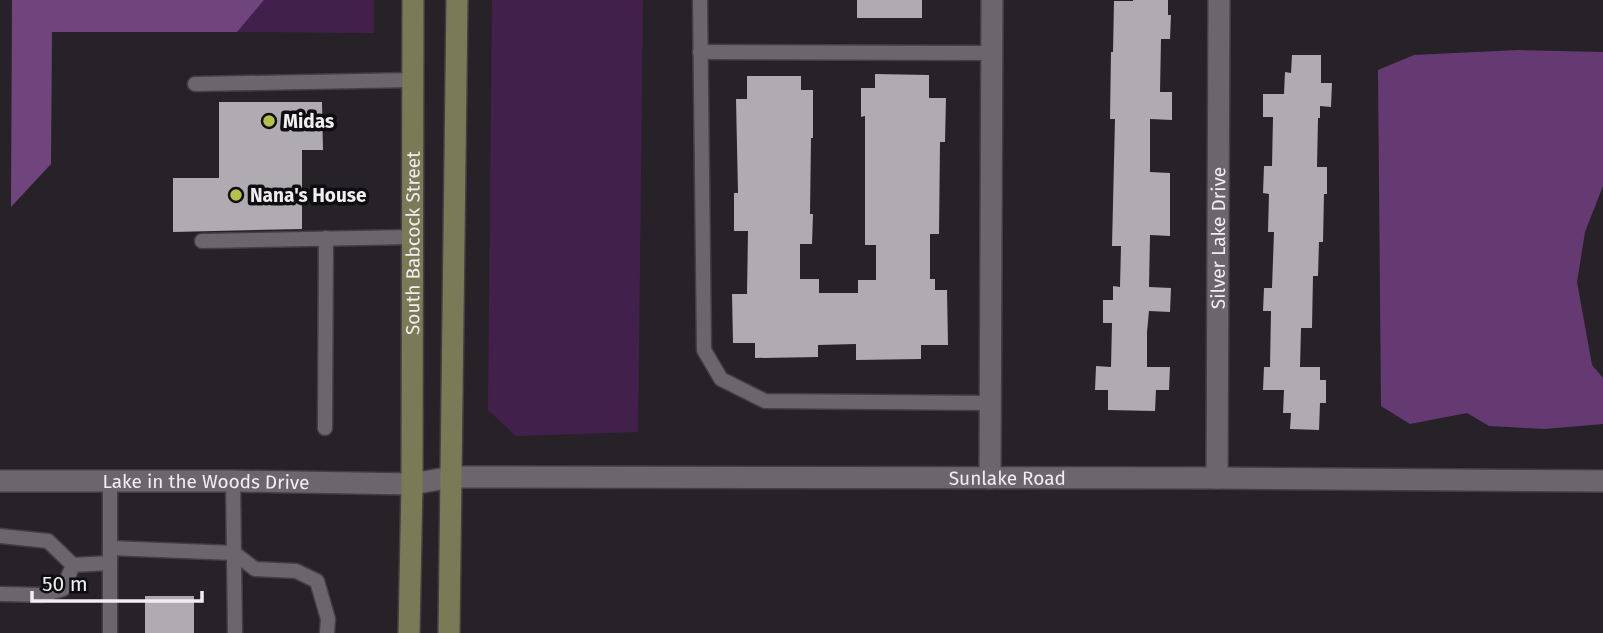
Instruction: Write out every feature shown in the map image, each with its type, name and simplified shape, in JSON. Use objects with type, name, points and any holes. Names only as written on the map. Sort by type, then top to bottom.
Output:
[{"type":"main road","name":"South Babcock Street","points":[[409,633],[413,0]]},
{"type":"main road","points":[[449,633],[457,0]]},
{"type":"street","points":[[990,478],[992,0]]},
{"type":"street","name":"Silver Lake Drive","points":[[1217,478],[1219,0]]},
{"type":"street","name":"Sunlake Road","points":[[412,484],[452,477],[1603,481]]},
{"type":"street","name":"Lake in the Woods Drive","points":[[0,481],[412,484]]},
{"type":"lane","points":[[700,0],[704,350],[721,379],[765,401],[990,403]]},
{"type":"lane","points":[[700,52],[992,53]]},
{"type":"lane","points":[[195,83],[412,80]]},
{"type":"lane","points":[[202,241],[412,237]]},
{"type":"lane","points":[[325,428],[326,238]]},
{"type":"lane","points":[[233,481],[235,633]]},
{"type":"lane","points":[[110,483],[110,633]]},
{"type":"lane","points":[[0,536],[48,541],[73,565]]},
{"type":"lane","points":[[73,565],[110,555],[234,553],[256,569],[296,571],[317,581],[328,619],[327,633]]},
{"type":"lane","points":[[0,594],[42,595],[63,589],[73,565]]},
{"type":"shaded area","points":[[12,0],[264,0],[237,32],[52,32],[51,164],[11,207]]},
{"type":"shaded area","points":[[264,0],[374,0],[374,33],[237,32]]},
{"type":"shaded area","points":[[492,0],[643,0],[638,432],[516,436],[488,410]]},
{"type":"shaded area","points":[[1518,50],[1603,52],[1603,186],[1585,232],[1577,282],[1592,365],[1603,378],[1603,424],[1545,429],[1489,426],[1467,413],[1410,424],[1381,406],[1378,70],[1414,55]]},
{"type":"building","points":[[857,0],[922,0],[922,18],[857,18]]},
{"type":"building","points":[[1168,0],[1168,15],[1171,15],[1170,39],[1161,39],[1160,92],[1172,92],[1172,120],[1150,119],[1150,172],[1170,173],[1170,236],[1150,235],[1149,287],[1171,288],[1170,312],[1149,311],[1147,367],[1170,367],[1169,390],[1156,390],[1155,411],[1108,410],[1108,390],[1095,390],[1096,366],[1111,367],[1112,323],[1103,323],[1103,300],[1113,300],[1113,286],[1120,287],[1121,246],[1112,246],[1115,119],[1110,119],[1114,1]]},
{"type":"building","points":[[1292,55],[1321,55],[1321,83],[1332,83],[1331,107],[1320,106],[1318,118],[1317,167],[1327,167],[1323,242],[1319,242],[1318,276],[1313,276],[1312,328],[1301,328],[1300,367],[1320,367],[1320,380],[1326,380],[1326,403],[1320,403],[1319,430],[1290,429],[1291,413],[1283,413],[1284,390],[1263,390],[1264,367],[1270,367],[1271,311],[1263,311],[1264,288],[1272,288],[1274,232],[1268,232],[1269,194],[1263,193],[1264,166],[1272,166],[1273,117],[1263,117],[1263,94],[1284,94],[1285,72],[1291,73]]},
{"type":"building","points":[[875,74],[929,75],[929,98],[946,98],[945,142],[940,142],[939,234],[930,234],[930,279],[935,279],[935,290],[947,290],[948,345],[921,345],[921,359],[856,360],[856,344],[818,345],[818,357],[755,358],[755,343],[733,343],[732,294],[747,294],[748,231],[734,231],[734,193],[738,193],[736,99],[747,99],[747,76],[801,76],[801,90],[813,90],[810,214],[813,214],[812,244],[800,244],[800,279],[819,279],[819,293],[858,293],[858,280],[876,280],[876,245],[865,245],[865,116],[861,117],[861,88],[875,88]]},
{"type":"building","points":[[219,102],[322,102],[323,150],[302,150],[302,229],[173,232],[173,178],[219,178]]},
{"type":"building","points":[[145,596],[194,596],[194,633],[145,633]]},
{"type":"place","name":"Midas","points":[[269,121]]},
{"type":"place","name":"Nana's House","points":[[236,195]]}]
